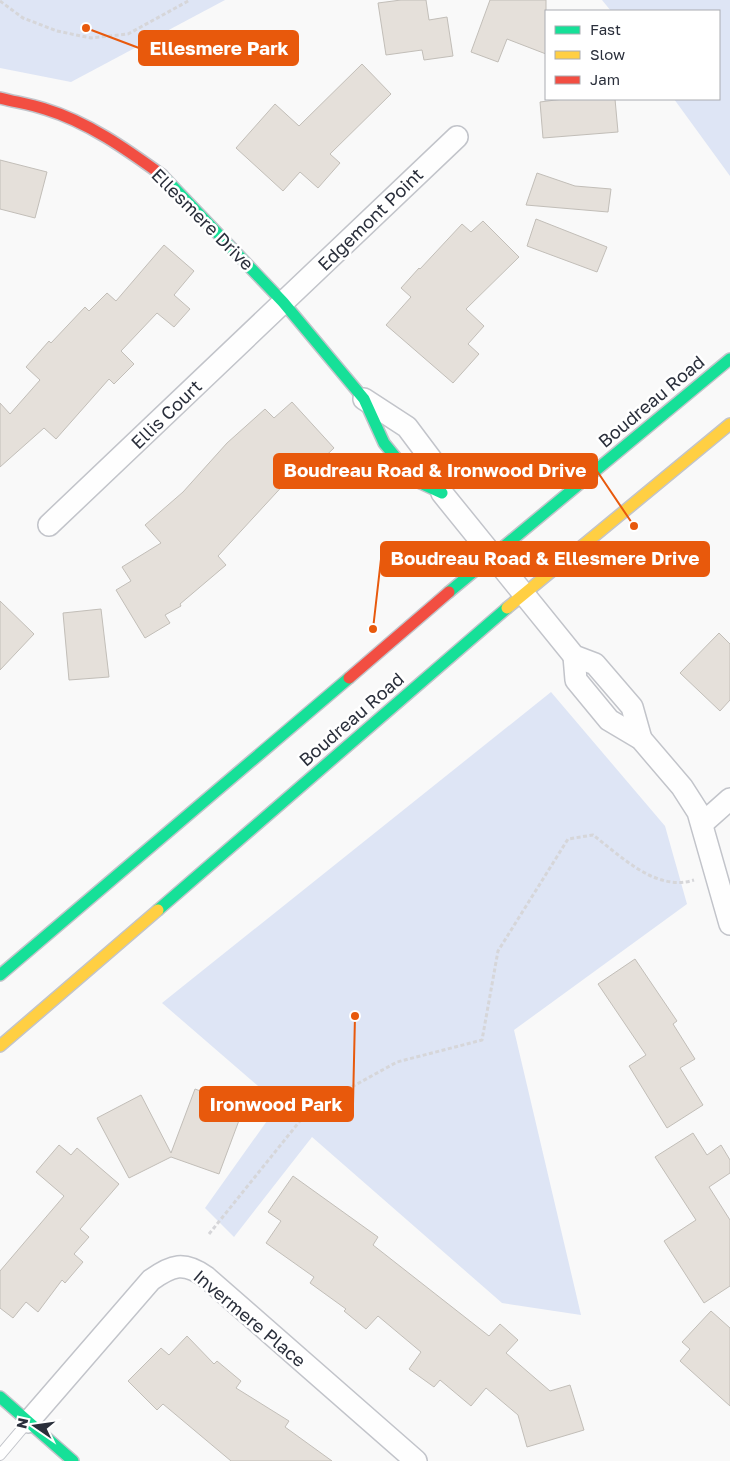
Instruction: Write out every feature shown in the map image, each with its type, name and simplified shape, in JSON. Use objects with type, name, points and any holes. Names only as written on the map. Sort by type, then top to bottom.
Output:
[{"type":"main road","name":"Ellesmere Drive","points":[[0,98],[46,109],[68,118],[106,136],[141,159],[183,195],[283,302],[364,399]]},
{"type":"main road","name":"Boudreau Road","points":[[0,975],[493,555],[730,359]]},
{"type":"main road","name":"Boudreau Road","points":[[0,1046],[523,594],[730,424]]},
{"type":"main road","points":[[0,1398],[73,1461]]},
{"type":"street","name":"Edgemont Point","points":[[283,302],[457,137]]},
{"type":"street","name":"Ellis Court","points":[[49,525],[283,302]]},
{"type":"street","name":"Ellesmere Drive","points":[[364,399],[407,428],[434,463],[442,493],[574,656],[576,680],[609,720],[641,740],[682,787],[703,823]]},
{"type":"street","points":[[730,800],[703,823],[730,924]]},
{"type":"street","name":"Invermere Place","points":[[28,1422],[151,1280],[171,1268],[189,1266],[206,1277],[416,1461]]},
{"type":"lane","points":[[0,1455],[28,1422]]},
{"type":"path","points":[[0,1],[23,18],[57,31],[91,38],[128,34],[190,0]]},
{"type":"path","points":[[209,1234],[308,1111],[397,1062],[482,1040],[498,951],[568,839],[593,835],[645,874],[682,884],[716,873]]},
{"type":"shaded area","points":[[0,0],[225,0],[71,82],[0,68]]},
{"type":"shaded area","points":[[602,0],[730,0],[730,176],[675,100],[720,100],[720,10],[610,10]]},
{"type":"shaded area","points":[[551,692],[665,826],[687,904],[514,1030],[581,1315],[502,1303],[312,1137],[234,1237],[205,1208],[279,1104],[162,1003]]},
{"type":"building","points":[[401,0],[426,0],[429,20],[447,17],[453,56],[424,60],[422,50],[386,55],[378,3]]},
{"type":"building","points":[[490,0],[546,0],[545,54],[507,39],[498,62],[471,52]]},
{"type":"building","points":[[362,64],[391,94],[330,154],[340,163],[318,188],[300,172],[283,191],[236,148],[275,104],[299,126]]},
{"type":"building","points":[[555,100],[615,100],[618,132],[543,138],[540,102]]},
{"type":"building","points":[[0,160],[47,172],[35,218],[0,209]]},
{"type":"building","points":[[537,173],[575,186],[611,189],[608,212],[526,205]]},
{"type":"building","points":[[536,219],[607,247],[597,272],[527,246]]},
{"type":"building","points":[[483,221],[519,257],[466,309],[484,326],[468,344],[479,354],[453,383],[386,325],[411,297],[401,288],[419,268],[462,224],[471,232]]},
{"type":"building","points":[[164,245],[194,271],[174,295],[190,309],[174,327],[157,313],[121,351],[134,364],[114,384],[109,379],[56,439],[44,428],[0,467],[0,403],[10,414],[40,380],[26,367],[49,341],[51,343],[85,307],[89,311],[107,293],[116,301]]},
{"type":"building","points":[[292,402],[334,448],[294,486],[288,480],[218,556],[226,565],[180,604],[181,606],[165,615],[170,623],[145,638],[116,590],[131,581],[122,567],[161,543],[145,525],[183,492],[227,443],[265,409],[274,418]]},
{"type":"building","points":[[0,601],[34,634],[0,670]]},
{"type":"building","points":[[101,609],[109,677],[69,680],[63,613]]},
{"type":"building","points":[[719,633],[730,644],[730,700],[720,711],[680,673]]},
{"type":"building","points":[[635,959],[677,1021],[673,1024],[695,1059],[680,1068],[703,1105],[667,1128],[629,1066],[646,1055],[598,984]]},
{"type":"building","points":[[195,1089],[244,1107],[219,1174],[171,1157],[129,1178],[97,1118],[141,1095],[171,1153]]},
{"type":"building","points":[[693,1133],[707,1155],[721,1145],[730,1160],[730,1173],[709,1187],[730,1220],[730,1286],[704,1303],[664,1241],[696,1220],[655,1157]]},
{"type":"building","points":[[59,1145],[71,1155],[77,1148],[119,1184],[80,1229],[89,1237],[74,1254],[83,1262],[65,1283],[62,1280],[38,1312],[26,1302],[13,1318],[0,1308],[0,1271],[64,1196],[36,1172]]},
{"type":"building","points":[[293,1176],[378,1237],[373,1245],[489,1336],[500,1324],[518,1340],[506,1353],[550,1391],[570,1385],[584,1430],[527,1447],[518,1415],[486,1388],[471,1406],[440,1380],[434,1387],[409,1369],[421,1352],[378,1316],[366,1329],[344,1311],[346,1309],[310,1283],[314,1277],[266,1243],[281,1221],[268,1212]]},
{"type":"building","points":[[711,1311],[730,1328],[730,1406],[680,1361],[690,1349],[682,1342]]},
{"type":"building","points":[[187,1336],[214,1364],[217,1361],[241,1381],[236,1388],[289,1421],[285,1427],[332,1461],[231,1461],[163,1404],[157,1410],[128,1381],[161,1348],[169,1355]]},
{"type":"traffic: fast","points":[[162,175],[283,302],[364,399],[384,443],[414,480],[442,493]]},
{"type":"traffic: fast","points":[[449,592],[730,359]]},
{"type":"traffic: fast","points":[[158,910],[507,608]]},
{"type":"traffic: fast","points":[[0,975],[349,678]]},
{"type":"traffic: fast","points":[[0,1397],[73,1461]]},
{"type":"traffic: slow","points":[[507,608],[730,424]]},
{"type":"traffic: slow","points":[[0,1046],[158,910]]},
{"type":"traffic: jam","points":[[0,98],[39,107],[76,121],[120,146],[162,175]]},
{"type":"traffic: jam","points":[[349,678],[449,592]]},
{"type":"place","name":"Ellesmere Park","points":[[86,28]]},
{"type":"place","name":"Boudreau Road & Ironwood Drive","points":[[634,526]]},
{"type":"place","name":"Boudreau Road & Ellesmere Drive","points":[[373,629]]},
{"type":"place","name":"Ironwood Park","points":[[355,1016]]}]
